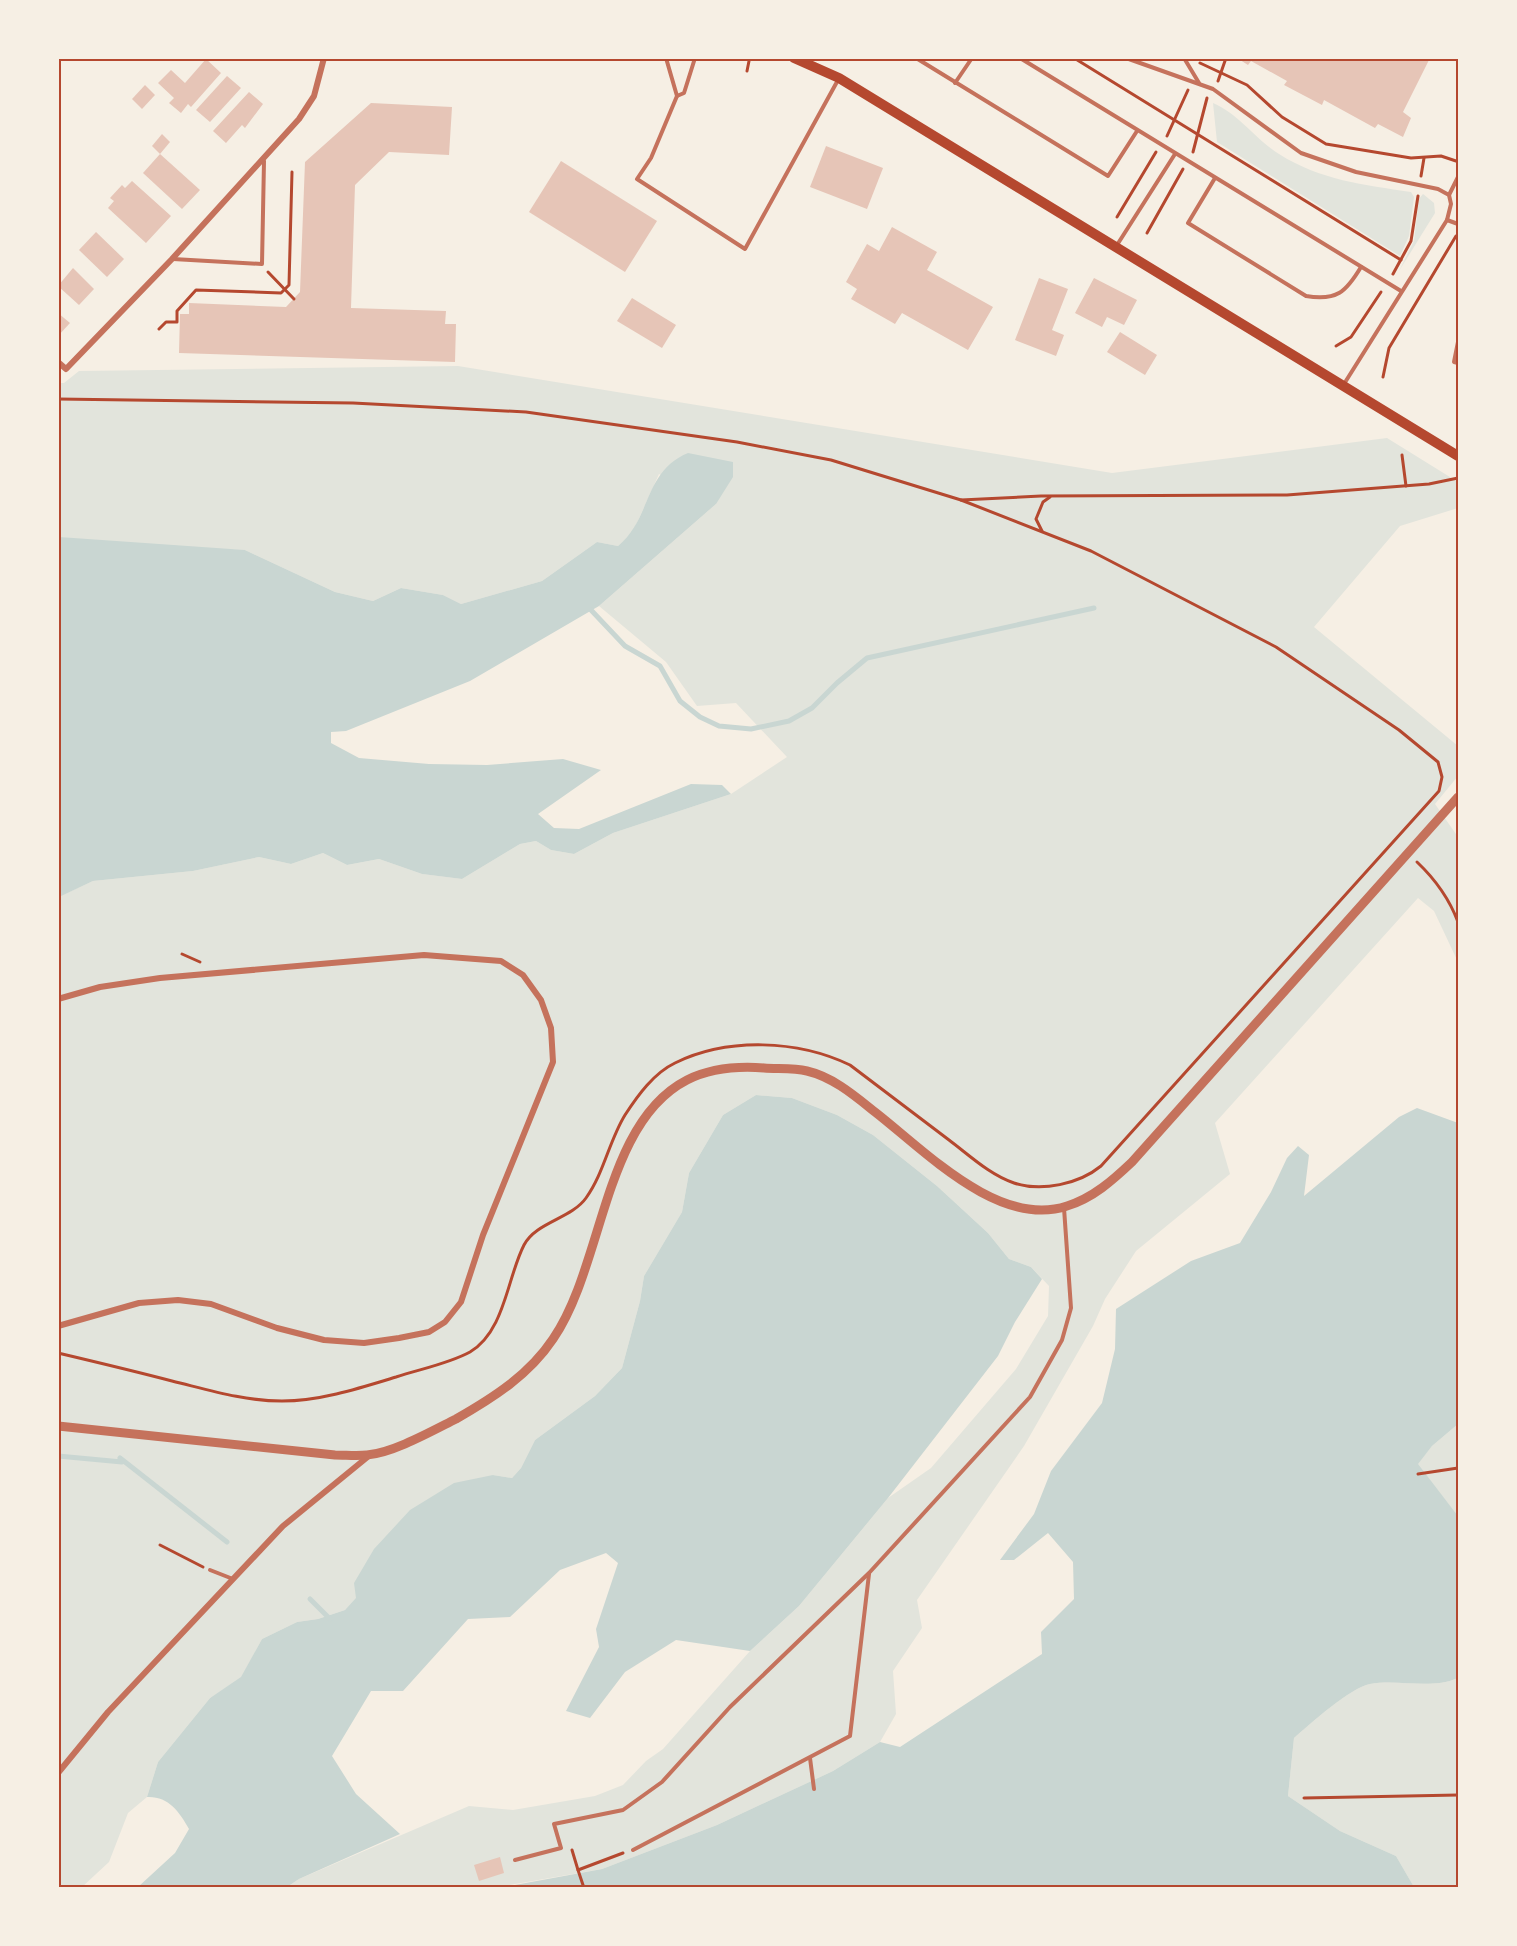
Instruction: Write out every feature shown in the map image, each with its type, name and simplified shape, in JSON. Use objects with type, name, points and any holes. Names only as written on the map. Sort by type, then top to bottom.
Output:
[{"type":"main road","points":[[794,58],[839,78],[1117,245],[1458,456]]},
{"type":"street","points":[[58,362],[66,369],[264,161],[314,96],[324,58]]},
{"type":"street","points":[[58,1773],[108,1712],[283,1526],[370,1455],[444,1425],[488,1401],[526,1371],[553,1339],[572,1306],[632,1134],[660,1097],[686,1080],[708,1071],[746,1067],[808,1071],[843,1087],[963,1181],[1000,1203],[1020,1208],[1064,1208],[1085,1199],[1110,1183],[1132,1162],[1458,797]]},
{"type":"street","points":[[58,999],[100,987],[160,978],[424,955],[501,961],[523,975],[541,1000],[551,1028],[553,1062],[483,1235],[461,1302],[446,1322],[429,1332],[364,1343],[324,1340],[277,1328],[210,1304],[178,1300],[139,1303],[58,1326]]},
{"type":"street","points":[[58,1426],[335,1455],[370,1455]]},
{"type":"lane","points":[[666,58],[677,96],[655,149],[637,179],[745,249],[839,78]]},
{"type":"lane","points":[[677,96],[684,93],[695,58]]},
{"type":"lane","points":[[916,58],[1108,176],[1137,131]]},
{"type":"lane","points":[[955,83],[972,58]]},
{"type":"lane","points":[[1020,58],[1401,291]]},
{"type":"lane","points":[[1126,58],[1199,84],[1230,100],[1301,153],[1356,172],[1438,189],[1449,195]]},
{"type":"lane","points":[[1184,58],[1199,84]]},
{"type":"lane","points":[[1117,245],[1175,154]]},
{"type":"lane","points":[[172,259],[262,264],[264,161]]},
{"type":"lane","points":[[1343,385],[1447,220],[1451,204],[1449,195],[1458,177]]},
{"type":"lane","points":[[1215,178],[1188,223],[1306,296],[1322,299],[1335,296],[1343,291],[1362,267]]},
{"type":"lane","points":[[1447,220],[1458,224]]},
{"type":"lane","points":[[1458,342],[1454,362],[1458,363]]},
{"type":"lane","points":[[515,1860],[561,1848],[554,1824],[623,1810],[662,1782],[730,1707],[869,1573],[1030,1397],[1062,1340],[1071,1308],[1064,1208]]},
{"type":"lane","points":[[210,1570],[232,1579]]},
{"type":"lane","points":[[633,1850],[850,1736],[869,1573]]},
{"type":"lane","points":[[810,1758],[814,1789]]},
{"type":"path","points":[[1074,58],[1401,260]]},
{"type":"path","points":[[1218,81],[1226,58]]},
{"type":"path","points":[[747,71],[749,61]]},
{"type":"path","points":[[1195,61],[1247,85],[1282,117],[1326,144],[1379,154],[1424,158],[1442,156],[1456,161]]},
{"type":"path","points":[[1166,138],[1188,90]]},
{"type":"path","points":[[1192,154],[1199,135],[1207,98]]},
{"type":"path","points":[[1117,217],[1156,152]]},
{"type":"path","points":[[1421,176],[1424,158]]},
{"type":"path","points":[[1147,233],[1184,169]]},
{"type":"path","points":[[1392,276],[1411,241],[1418,193]]},
{"type":"path","points":[[1383,377],[1389,348],[1456,236]]},
{"type":"path","points":[[1454,242],[1458,243]]},
{"type":"path","points":[[270,273],[294,299]]},
{"type":"path","points":[[1335,346],[1352,337],[1381,292]]},
{"type":"path","points":[[58,399],[353,403],[525,412],[737,442],[821,458],[961,500],[1091,551],[1276,647],[1399,730],[1438,762],[1442,777],[1439,790],[1101,1166],[1072,1181],[1041,1186],[1014,1183],[978,1162],[850,1065],[830,1056],[801,1049],[749,1044],[714,1050],[675,1063],[647,1085],[624,1117],[598,1180],[584,1202],[525,1243],[492,1327],[472,1350],[458,1357],[370,1385],[302,1400],[282,1401],[240,1399],[58,1353]]},
{"type":"path","points":[[1402,455],[1406,486]]},
{"type":"path","points":[[961,500],[1051,496],[1287,495],[1406,486],[1456,479]]},
{"type":"path","points":[[1042,532],[1036,519],[1038,510],[1051,496]]},
{"type":"path","points":[[1416,861],[1436,881],[1453,906],[1458,922]]},
{"type":"path","points":[[1041,1186],[1042,1195]]},
{"type":"path","points":[[1418,1474],[1458,1468]]},
{"type":"path","points":[[160,1545],[210,1570]]},
{"type":"path","points":[[1304,1798],[1458,1795]]},
{"type":"path","points":[[561,1848],[570,1845],[584,1887]]},
{"type":"path","points":[[578,1870],[633,1850]]},
{"type":"shaded area","points":[[1213,103],[1239,120],[1279,154],[1310,170],[1343,180],[1411,192],[1414,197],[1409,236],[1400,256],[1217,142]]},
{"type":"shaded area","points":[[1423,194],[1434,203],[1435,213],[1399,271],[1414,241],[1419,199]]},
{"type":"shaded area","points":[[458,366],[1112,473],[1387,438],[1458,482],[1458,508],[1400,526],[1314,627],[1458,746],[1458,776],[1435,804],[1458,837],[1458,962],[1434,911],[1418,898],[1215,1123],[1230,1174],[1136,1251],[1105,1299],[1093,1326],[1024,1446],[917,1600],[922,1628],[893,1671],[896,1714],[880,1742],[833,1771],[717,1825],[602,1869],[498,1887],[287,1887],[299,1879],[469,1806],[513,1810],[595,1796],[623,1785],[646,1761],[663,1749],[750,1651],[799,1606],[888,1498],[931,1468],[1016,1369],[1048,1316],[1049,1286],[1031,1267],[1009,1259],[988,1233],[937,1186],[873,1135],[837,1115],[792,1098],[756,1095],[723,1115],[689,1173],[682,1212],[644,1276],[640,1301],[622,1368],[595,1396],[535,1440],[521,1468],[512,1478],[493,1475],[345,1610],[318,1619],[297,1622],[262,1639],[241,1678],[210,1698],[158,1762],[147,1797],[128,1813],[109,1862],[82,1887],[59,1887],[58,897],[93,881],[193,871],[259,857],[291,864],[323,853],[347,865],[379,859],[422,874],[462,879],[520,844],[536,841],[551,850],[574,854],[613,833],[731,794],[787,757],[736,703],[697,706],[666,662],[599,606],[716,504],[659,474],[632,534],[618,546],[597,542],[542,581],[461,604],[443,595],[401,588],[373,601],[335,592],[245,550],[59,545],[59,383],[64,383],[79,371]]},
{"type":"shaded area","points":[[688,453],[733,462],[733,477],[716,504],[599,606],[470,681],[346,731],[331,732],[331,743],[359,758],[429,764],[487,765],[563,759],[601,770],[538,814],[554,828],[579,829],[691,784],[722,785],[731,794],[613,833],[574,854],[551,850],[536,841],[520,844],[462,879],[422,874],[379,859],[347,865],[323,853],[291,864],[259,857],[193,871],[93,881],[59,897],[59,537],[245,550],[335,592],[373,601],[401,588],[443,595],[461,604],[542,581],[597,542],[618,546],[637,522],[655,483],[663,472],[673,461]]},
{"type":"shaded area","points":[[756,1095],[792,1098],[837,1115],[873,1135],[937,1186],[988,1233],[1009,1259],[1031,1267],[1042,1279],[1015,1322],[998,1356],[888,1498],[799,1606],[750,1651],[676,1640],[625,1672],[590,1718],[566,1711],[599,1647],[596,1629],[618,1563],[606,1553],[560,1570],[510,1617],[468,1619],[403,1691],[371,1691],[332,1756],[356,1794],[400,1834],[299,1879],[287,1887],[138,1887],[175,1853],[189,1829],[181,1816],[167,1802],[147,1797],[158,1762],[210,1698],[241,1677],[262,1639],[297,1622],[318,1619],[345,1610],[356,1598],[354,1583],[374,1549],[410,1510],[454,1483],[493,1475],[512,1478],[521,1468],[535,1440],[595,1396],[622,1368],[640,1301],[644,1276],[682,1212],[689,1173],[723,1115]]},
{"type":"shaded area","points":[[1417,1108],[1458,1123],[1458,1424],[1432,1446],[1418,1464],[1458,1516],[1458,1678],[1426,1684],[1370,1684],[1352,1692],[1294,1738],[1288,1796],[1340,1831],[1396,1856],[1414,1887],[498,1888],[602,1869],[717,1825],[833,1771],[880,1742],[900,1747],[1042,1654],[1041,1632],[1074,1599],[1073,1562],[1048,1533],[1014,1560],[1000,1560],[1034,1514],[1051,1471],[1102,1403],[1115,1349],[1116,1309],[1191,1261],[1240,1243],[1271,1192],[1287,1158],[1298,1146],[1309,1155],[1304,1196],[1399,1117]]},
{"type":"shaded area","points":[[1458,1424],[1458,1516],[1417,1464],[1432,1446]]},
{"type":"shaded area","points":[[1458,1678],[1458,1887],[1414,1887],[1396,1856],[1340,1831],[1288,1796],[1294,1738],[1330,1707],[1352,1692],[1370,1684],[1426,1684]]},
{"type":"building","points":[[1237,58],[1430,58],[1403,112],[1411,118],[1403,137],[1378,124],[1375,128],[1324,100],[1322,105],[1284,85],[1287,81],[1251,61],[1248,65]]},
{"type":"building","points":[[206,59],[221,73],[191,107],[188,104],[181,113],[169,103],[174,98],[158,83],[171,70],[185,83]]},
{"type":"building","points":[[227,76],[241,88],[210,122],[196,110]]},
{"type":"building","points":[[145,85],[155,95],[142,109],[132,99]]},
{"type":"building","points":[[249,92],[263,104],[245,128],[242,125],[226,143],[213,131]]},
{"type":"building","points":[[371,103],[452,107],[449,155],[389,152],[355,185],[351,308],[446,311],[445,324],[456,324],[455,362],[179,353],[180,314],[189,314],[189,303],[286,307],[300,292],[305,162]]},
{"type":"building","points":[[162,134],[170,142],[160,154],[152,146]]},
{"type":"building","points":[[826,146],[883,168],[867,209],[810,187]]},
{"type":"building","points":[[160,154],[200,190],[182,209],[143,173]]},
{"type":"building","points":[[561,161],[657,221],[625,272],[529,212]]},
{"type":"building","points":[[132,181],[171,216],[146,243],[108,208],[114,201],[110,198],[122,185],[125,188]]},
{"type":"building","points":[[892,227],[937,252],[927,270],[993,307],[968,350],[902,313],[895,324],[851,299],[857,289],[846,282],[867,244],[879,251]]},
{"type":"building","points":[[96,232],[124,259],[107,277],[79,250]]},
{"type":"building","points":[[73,268],[94,289],[79,305],[58,286]]},
{"type":"building","points":[[1039,278],[1068,289],[1052,330],[1064,335],[1056,356],[1015,340]]},
{"type":"building","points":[[1094,278],[1137,300],[1124,325],[1107,317],[1102,327],[1075,313]]},
{"type":"building","points":[[632,298],[676,325],[662,348],[617,321]]},
{"type":"building","points":[[58,313],[70,323],[58,336]]},
{"type":"building","points":[[1120,332],[1157,355],[1145,375],[1107,352]]},
{"type":"building","points":[[500,1857],[504,1873],[479,1881],[474,1865]]},
{"type":"waterway","points":[[591,610],[625,646],[660,666],[680,701],[700,717],[719,726],[751,729],[789,721],[812,708],[867,658],[1094,608]]},
{"type":"waterway","points":[[58,1456],[122,1462]]},
{"type":"waterway","points":[[120,1458],[227,1542]]},
{"type":"waterway","points":[[310,1599],[330,1619]]}]
